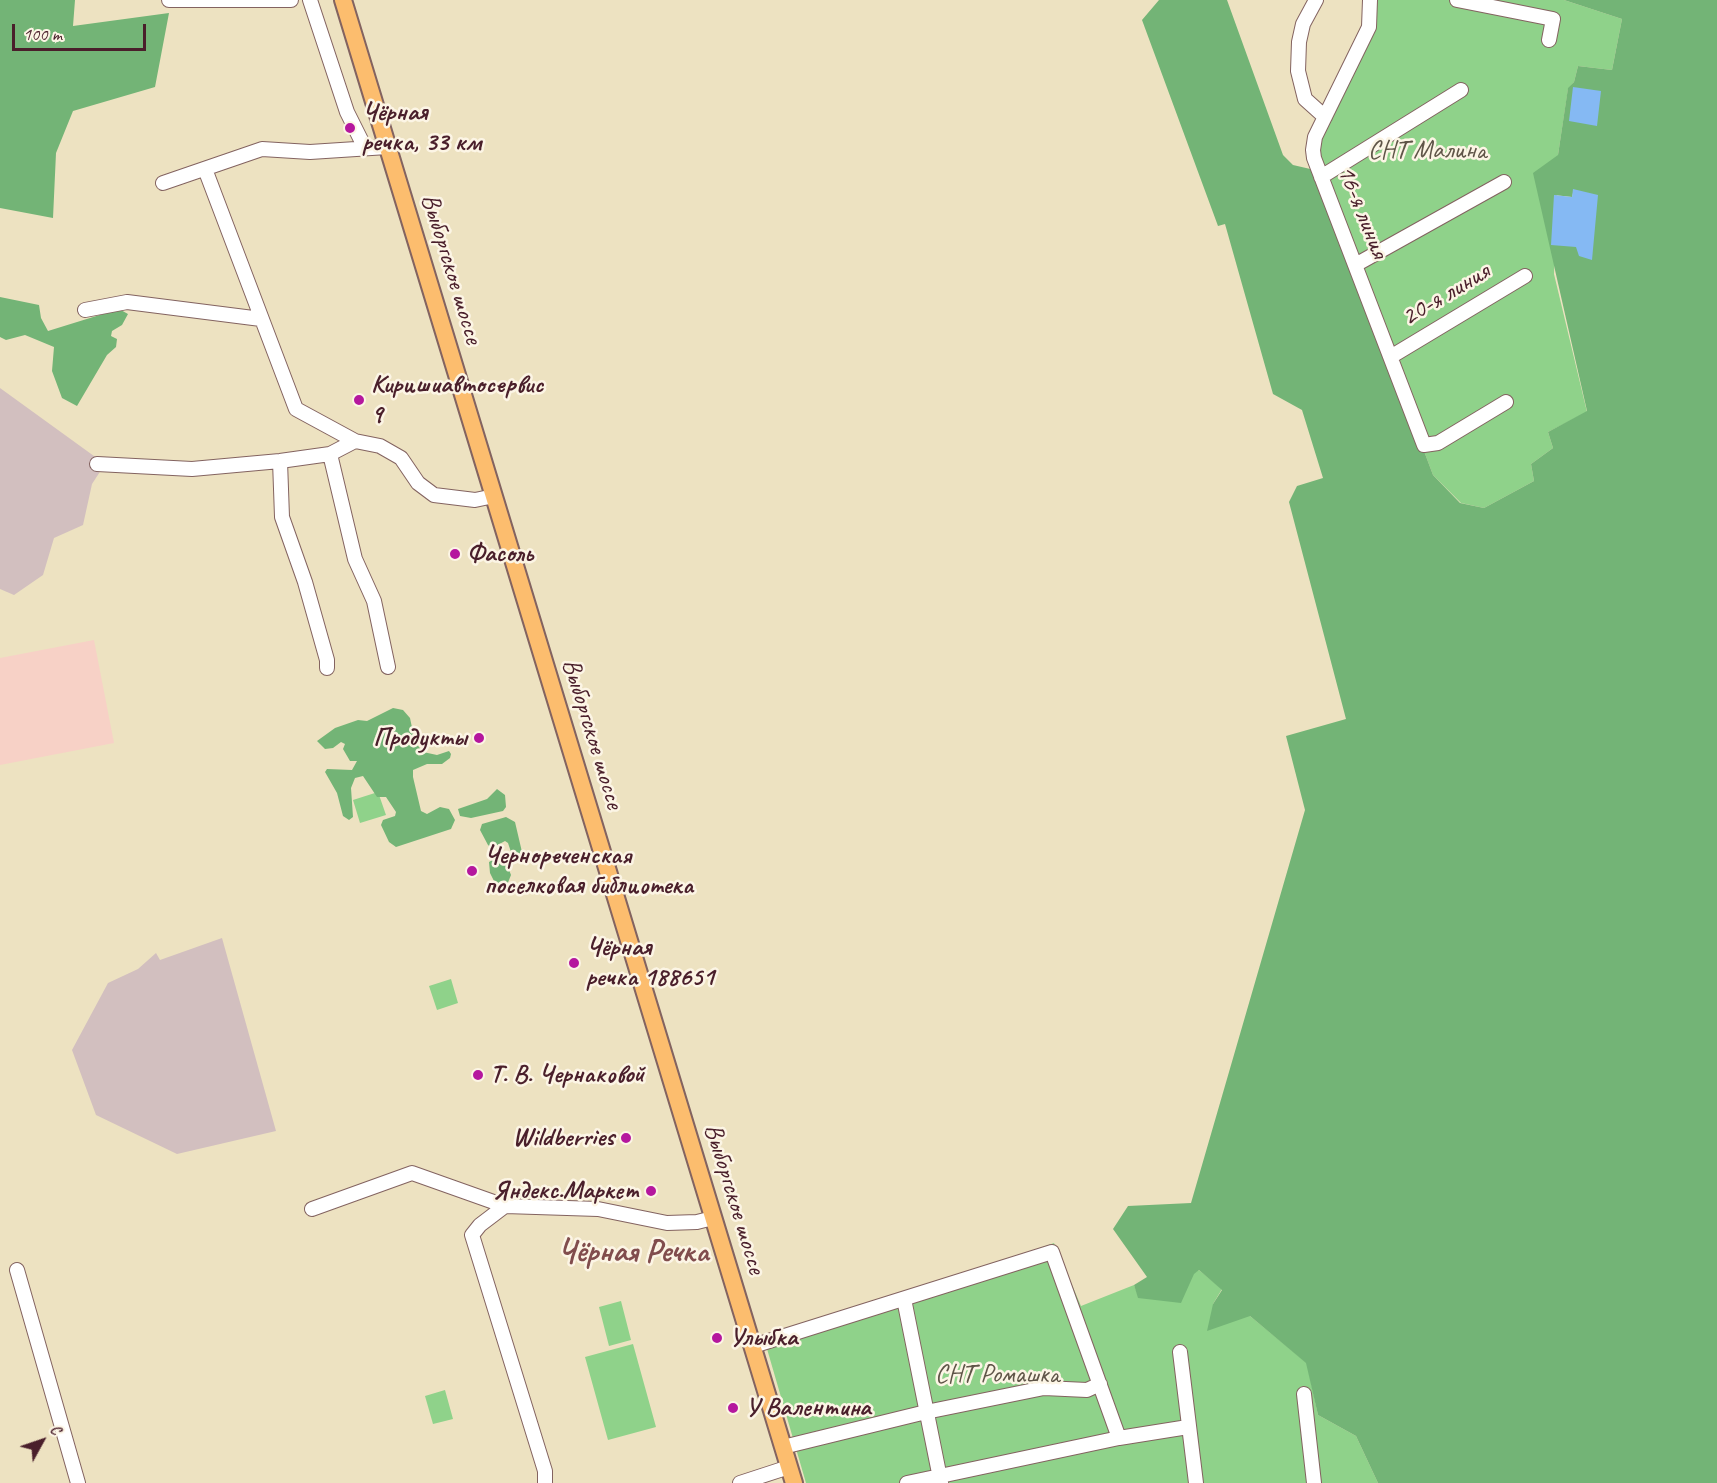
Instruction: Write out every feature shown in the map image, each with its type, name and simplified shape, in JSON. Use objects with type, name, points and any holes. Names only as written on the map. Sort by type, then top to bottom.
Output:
[{"type":"main road","name":"Выборгское шоссе","points":[[343,0],[792,1475]]},
{"type":"street","points":[[169,0],[291,0]]},
{"type":"street","points":[[310,0],[347,112],[365,148]]},
{"type":"street","points":[[1316,0],[1303,24],[1299,42],[1298,71],[1305,99],[1324,117]]},
{"type":"street","name":"16-я линия","points":[[1370,0],[1369,27],[1315,137],[1312,150],[1321,177],[1357,264],[1424,445],[1438,443],[1506,402]]},
{"type":"street","points":[[1457,0],[1553,19],[1549,40]]},
{"type":"street","points":[[1321,177],[1461,90]]},
{"type":"street","points":[[163,183],[262,149],[310,152],[387,147]]},
{"type":"street","points":[[205,169],[296,409],[355,441],[380,446],[401,458],[418,483],[434,495],[475,500],[494,496]]},
{"type":"street","points":[[1357,264],[1504,182]]},
{"type":"street","name":"20-я линия","points":[[1392,356],[1524,276]]},
{"type":"street","points":[[85,310],[127,302],[261,319]]},
{"type":"street","points":[[96,464],[192,469],[330,454],[355,441]]},
{"type":"street","points":[[330,454],[355,559],[374,601],[388,666]]},
{"type":"street","points":[[280,461],[282,517],[305,582],[327,660],[327,668]]},
{"type":"street","points":[[312,1209],[412,1173],[505,1206],[597,1209],[667,1223],[697,1222],[713,1218]]},
{"type":"street","points":[[505,1206],[480,1225],[472,1235],[544,1471],[545,1483]]},
{"type":"street","points":[[753,1346],[1052,1252],[1119,1438]]},
{"type":"street","points":[[17,1270],[78,1483]]},
{"type":"street","points":[[904,1299],[940,1479]]},
{"type":"street","points":[[1180,1352],[1196,1483]]},
{"type":"street","points":[[783,1447],[926,1412],[1044,1388],[1087,1390],[1100,1384]]},
{"type":"street","points":[[1304,1394],[1314,1483]]},
{"type":"street","points":[[906,1483],[940,1479],[1119,1438],[1188,1426]]},
{"type":"street","points":[[740,1483],[792,1475]]},
{"type":"shaded area","points":[[0,388],[105,464],[92,484],[83,525],[54,538],[43,575],[14,595],[0,589]]},
{"type":"shaded area","points":[[94,640],[114,743],[0,765],[0,658]]},
{"type":"shaded area","points":[[222,938],[276,1131],[177,1154],[96,1115],[72,1050],[108,983],[138,969],[156,953],[160,960]]},
{"type":"green space","points":[[0,0],[75,0],[73,26],[169,13],[155,87],[73,111],[56,153],[53,218],[0,208]]},
{"type":"green space","points":[[1159,0],[1227,0],[1283,155],[1293,165],[1319,171],[1433,475],[1460,503],[1484,508],[1534,481],[1531,464],[1553,448],[1548,432],[1587,411],[1533,173],[1558,155],[1568,88],[1574,82],[1578,66],[1612,70],[1622,19],[1564,0],[1717,0],[1717,1483],[1378,1483],[1356,1436],[1318,1415],[1306,1363],[1250,1316],[1207,1331],[1213,1304],[1222,1290],[1199,1270],[1194,1274],[1181,1303],[1138,1298],[1134,1285],[1147,1277],[1113,1229],[1128,1206],[1191,1203],[1305,810],[1286,736],[1346,719],[1289,502],[1297,486],[1323,478],[1302,410],[1273,394],[1225,224],[1218,226],[1142,20]],"holes":[[[1574,189],[1576,247],[1554,195],[1572,197]]]},
{"type":"green space","name":"СНТ Малина","points":[[1363,0],[1564,0],[1622,19],[1612,70],[1578,66],[1574,82],[1568,89],[1558,155],[1554,274],[1587,412],[1548,432],[1553,448],[1531,464],[1534,481],[1484,508],[1461,503],[1433,475],[1327,193],[1315,137],[1369,27]]},
{"type":"green space","points":[[0,297],[39,305],[41,318],[48,331],[119,309],[128,314],[122,325],[112,331],[111,336],[117,339],[116,347],[107,355],[77,406],[62,398],[52,371],[54,347],[25,335],[6,340],[0,337]]},
{"type":"green space","points":[[393,708],[403,710],[410,718],[415,742],[423,752],[437,755],[449,751],[451,754],[450,758],[442,764],[427,764],[413,770],[413,777],[421,811],[427,814],[440,807],[449,809],[455,820],[451,829],[396,847],[389,842],[381,825],[383,820],[395,816],[396,812],[386,797],[377,797],[363,776],[355,778],[351,788],[353,817],[349,820],[343,816],[337,793],[325,772],[327,769],[352,770],[357,761],[350,761],[343,749],[345,744],[341,742],[333,748],[325,749],[317,741],[335,728],[358,720],[367,721]]},
{"type":"green space","points":[[497,789],[505,795],[506,807],[503,811],[471,818],[460,816],[458,809],[487,799]]},
{"type":"green space","points":[[378,792],[386,815],[360,823],[353,800]]},
{"type":"green space","points":[[506,817],[515,822],[522,852],[517,858],[513,858],[508,843],[505,841],[492,848],[488,845],[480,830],[482,824]]},
{"type":"green space","points":[[498,857],[506,862],[511,875],[507,885],[495,883],[490,873],[489,862]]},
{"type":"green space","points":[[451,979],[458,1003],[437,1010],[429,986]]},
{"type":"green space","name":"СНТ Ромашка","points":[[1054,1243],[1081,1306],[1134,1285],[1139,1298],[1199,1270],[1222,1289],[1213,1304],[1250,1316],[1307,1363],[1318,1415],[1356,1436],[1378,1483],[806,1483],[765,1342]]},
{"type":"green space","points":[[621,1301],[631,1340],[609,1346],[599,1307]]},
{"type":"green space","points":[[633,1344],[656,1427],[608,1440],[585,1357]]},
{"type":"green space","points":[[445,1390],[453,1419],[433,1424],[425,1396]]},
{"type":"water","points":[[1573,87],[1601,91],[1597,126],[1569,121]]},
{"type":"water","points":[[1573,189],[1598,195],[1592,260],[1579,256],[1576,247],[1551,245],[1554,195],[1572,197]]},
{"type":"place","name":"Чёрная речка, 33 км","points":[[350,128]]},
{"type":"place","name":"Киришиавтосервис 9","points":[[359,400]]},
{"type":"place","name":"Фасоль","points":[[455,554]]},
{"type":"place","name":"Продукты","points":[[479,738]]},
{"type":"place","name":"Чернореченская поселковая библиотека","points":[[472,871]]},
{"type":"place","name":"Чёрная речка 188651","points":[[574,963]]},
{"type":"place","name":"Т. В. Чернаковой","points":[[478,1075]]},
{"type":"place","name":"Wildberries","points":[[626,1138]]},
{"type":"place","name":"Яндекс.Маркет","points":[[651,1191]]},
{"type":"place","name":"Улыбка","points":[[717,1338]]},
{"type":"place","name":"У Валентина","points":[[733,1408]]},
{"type":"district","name":"Чёрная Речка","points":[[633,1253]]}]
